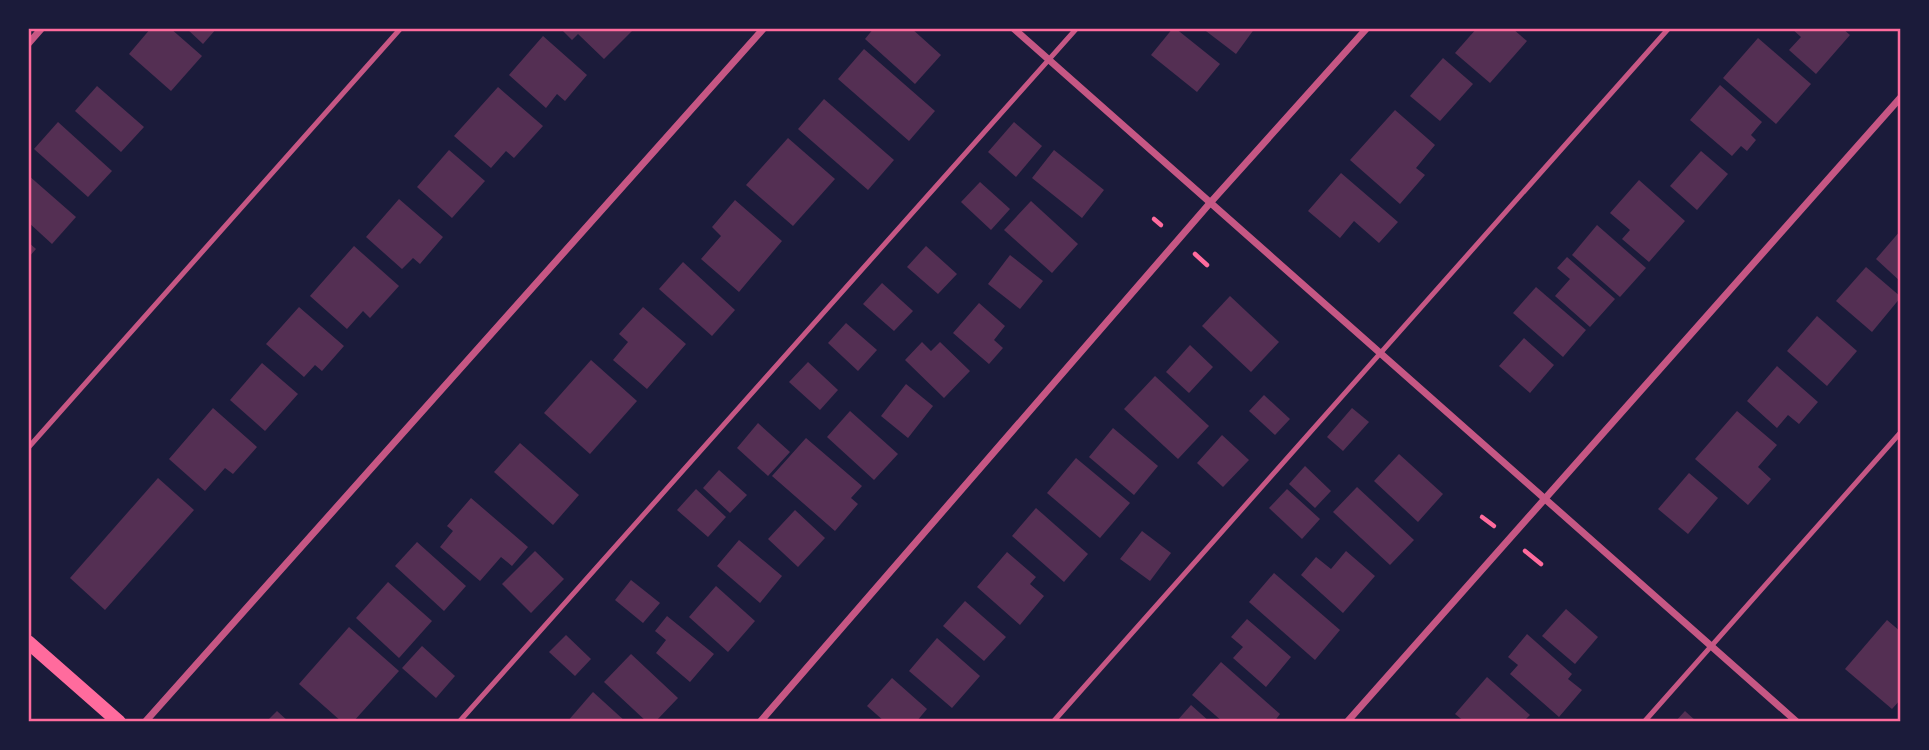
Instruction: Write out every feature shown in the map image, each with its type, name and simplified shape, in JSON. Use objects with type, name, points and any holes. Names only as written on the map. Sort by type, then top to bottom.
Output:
[{"type":"main road","points":[[28,642],[119,722]]},
{"type":"street","points":[[28,44],[42,28]]},
{"type":"street","points":[[145,722],[764,28]]},
{"type":"street","points":[[1013,28],[1797,722]]},
{"type":"street","points":[[760,722],[1210,203],[1367,28]]},
{"type":"street","points":[[1347,722],[1901,97]]},
{"type":"lane","points":[[28,448],[401,28]]},
{"type":"lane","points":[[459,722],[1077,28]]},
{"type":"lane","points":[[1053,722],[1670,28]]},
{"type":"lane","points":[[1644,722],[1901,432]]},
{"type":"building","points":[[151,28],[170,28],[202,56],[171,91],[129,54]]},
{"type":"building","points":[[186,28],[217,28],[203,44]]},
{"type":"building","points":[[560,28],[635,28],[604,59],[578,34],[572,40]]},
{"type":"building","points":[[874,28],[911,28],[941,55],[915,84],[865,39]]},
{"type":"building","points":[[1173,28],[1220,64],[1197,92],[1151,55]]},
{"type":"building","points":[[1202,28],[1255,28],[1236,54]]},
{"type":"building","points":[[1477,28],[1512,28],[1527,41],[1490,83],[1455,53]]},
{"type":"building","points":[[1791,28],[1842,28],[1850,35],[1816,74],[1789,50],[1801,37]]},
{"type":"building","points":[[543,36],[587,75],[565,101],[557,94],[546,108],[509,75]]},
{"type":"building","points":[[1758,38],[1811,84],[1776,124],[1723,78]]},
{"type":"building","points":[[864,49],[935,111],[909,141],[838,79]]},
{"type":"building","points":[[1443,58],[1473,84],[1440,121],[1410,96]]},
{"type":"building","points":[[1720,85],[1762,122],[1751,135],[1756,140],[1747,151],[1741,146],[1732,156],[1690,120]]},
{"type":"building","points":[[97,86],[144,127],[121,152],[75,111]]},
{"type":"building","points":[[498,87],[543,126],[514,158],[506,151],[491,168],[454,136]]},
{"type":"building","points":[[824,99],[894,160],[868,190],[798,129]]},
{"type":"building","points":[[1395,110],[1435,145],[1416,168],[1425,175],[1400,204],[1350,160]]},
{"type":"building","points":[[58,122],[112,171],[88,197],[34,149]]},
{"type":"building","points":[[1014,122],[1042,146],[1016,177],[988,152]]},
{"type":"building","points":[[788,138],[835,179],[793,226],[746,185]]},
{"type":"building","points":[[449,150],[485,181],[452,218],[417,187]]},
{"type":"building","points":[[1054,150],[1104,190],[1082,218],[1032,178]]},
{"type":"building","points":[[1701,151],[1728,174],[1697,210],[1670,186]]},
{"type":"building","points":[[1341,173],[1398,222],[1379,243],[1354,221],[1340,238],[1308,211]]},
{"type":"building","points":[[28,175],[76,217],[52,244],[28,222]]},
{"type":"building","points":[[1639,180],[1685,221],[1649,262],[1622,239],[1630,230],[1610,213]]},
{"type":"building","points":[[980,182],[1010,209],[991,230],[961,202]]},
{"type":"building","points":[[399,199],[443,237],[420,264],[413,258],[402,269],[366,237]]},
{"type":"building","points":[[735,200],[782,241],[739,292],[701,259],[721,236],[712,227]]},
{"type":"building","points":[[1031,201],[1078,244],[1052,273],[1004,230]]},
{"type":"building","points":[[1597,225],[1646,268],[1620,297],[1572,255]]},
{"type":"building","points":[[1901,230],[1901,282],[1876,259]]},
{"type":"building","points":[[28,242],[36,249],[28,258]]},
{"type":"building","points":[[354,246],[399,286],[370,318],[363,311],[347,329],[310,296]]},
{"type":"building","points":[[926,246],[957,274],[938,294],[907,267]]},
{"type":"building","points":[[1010,255],[1043,281],[1020,309],[988,284]]},
{"type":"building","points":[[1567,257],[1615,299],[1590,327],[1555,296],[1570,279],[1557,268]]},
{"type":"building","points":[[683,262],[735,310],[712,336],[659,289]]},
{"type":"building","points":[[1866,267],[1901,297],[1872,332],[1836,301]]},
{"type":"building","points":[[882,283],[913,311],[894,331],[863,304]]},
{"type":"building","points":[[1536,287],[1586,330],[1563,357],[1513,313]]},
{"type":"building","points":[[1230,296],[1279,342],[1251,372],[1202,326]]},
{"type":"building","points":[[979,303],[1005,326],[994,340],[1003,348],[989,364],[953,333]]},
{"type":"building","points":[[299,307],[344,346],[322,371],[315,365],[304,377],[266,344]]},
{"type":"building","points":[[643,307],[686,344],[647,389],[613,360],[628,342],[619,334]]},
{"type":"building","points":[[1817,316],[1857,351],[1827,386],[1787,351]]},
{"type":"building","points":[[846,323],[877,350],[858,371],[828,343]]},
{"type":"building","points":[[1524,338],[1554,365],[1530,393],[1499,366]]},
{"type":"building","points":[[922,342],[931,351],[940,342],[970,371],[944,398],[905,360]]},
{"type":"building","points":[[1190,345],[1213,367],[1189,393],[1166,372]]},
{"type":"building","points":[[591,360],[637,401],[590,454],[544,413]]},
{"type":"building","points":[[808,362],[838,390],[820,410],[789,382]]},
{"type":"building","points":[[262,363],[298,394],[265,431],[230,400]]},
{"type":"building","points":[[1777,366],[1818,402],[1799,424],[1788,415],[1777,428],[1747,401]]},
{"type":"building","points":[[1155,376],[1209,426],[1178,459],[1124,409]]},
{"type":"building","points":[[906,384],[933,406],[908,438],[881,416]]},
{"type":"building","points":[[1264,395],[1290,419],[1275,435],[1249,411]]},
{"type":"building","points":[[213,408],[257,447],[233,474],[225,468],[205,491],[169,459]]},
{"type":"building","points":[[1352,408],[1369,422],[1343,451],[1327,437]]},
{"type":"building","points":[[850,411],[898,454],[874,480],[827,437]]},
{"type":"building","points":[[1737,411],[1777,445],[1758,467],[1771,479],[1748,505],[1695,459]]},
{"type":"building","points":[[758,423],[790,452],[768,476],[737,448]]},
{"type":"building","points":[[1113,428],[1158,466],[1134,495],[1089,457]]},
{"type":"building","points":[[1222,435],[1249,460],[1223,487],[1197,463]]},
{"type":"building","points":[[806,438],[862,486],[851,498],[858,504],[835,531],[772,476]]},
{"type":"building","points":[[520,443],[579,495],[553,525],[494,472]]},
{"type":"building","points":[[1399,454],[1443,494],[1418,522],[1374,481]]},
{"type":"building","points":[[1076,458],[1130,503],[1100,538],[1047,493]]},
{"type":"building","points":[[1305,466],[1331,491],[1315,508],[1289,484]]},
{"type":"building","points":[[719,470],[747,495],[730,513],[703,488]]},
{"type":"building","points":[[1689,473],[1718,498],[1688,534],[1658,509]]},
{"type":"building","points":[[158,478],[194,510],[105,610],[70,578]]},
{"type":"building","points":[[1357,487],[1414,540],[1390,565],[1333,512]]},
{"type":"building","points":[[696,489],[726,517],[708,537],[677,510]]},
{"type":"building","points":[[1287,489],[1320,519],[1302,539],[1269,508]]},
{"type":"building","points":[[471,498],[528,547],[512,566],[501,557],[480,581],[440,547],[453,531],[447,526]]},
{"type":"building","points":[[1036,508],[1088,554],[1064,582],[1012,536]]},
{"type":"building","points":[[795,510],[825,538],[798,567],[768,539]]},
{"type":"building","points":[[1142,531],[1171,553],[1150,581],[1120,559]]},
{"type":"building","points":[[739,540],[782,576],[760,603],[717,566]]},
{"type":"building","points":[[417,542],[466,586],[444,611],[395,566]]},
{"type":"building","points":[[535,551],[564,579],[531,613],[502,584]]},
{"type":"building","points":[[1346,551],[1375,576],[1343,613],[1301,575],[1316,557],[1331,569]]},
{"type":"building","points":[[1007,552],[1036,577],[1030,584],[1044,596],[1020,625],[977,587]]},
{"type":"building","points":[[1274,573],[1340,630],[1315,660],[1249,602]]},
{"type":"building","points":[[631,580],[660,603],[643,623],[615,600]]},
{"type":"building","points":[[388,582],[432,621],[399,658],[356,618]]},
{"type":"building","points":[[716,586],[755,621],[728,652],[689,617]]},
{"type":"building","points":[[965,601],[1006,637],[984,661],[943,626]]},
{"type":"building","points":[[1566,609],[1598,637],[1575,664],[1542,636]]},
{"type":"building","points":[[667,616],[714,654],[690,682],[656,653],[666,640],[655,631]]},
{"type":"building","points":[[1247,619],[1291,657],[1266,687],[1233,658],[1243,647],[1231,637]]},
{"type":"building","points":[[1887,620],[1901,632],[1901,699],[1892,709],[1845,669]]},
{"type":"building","points":[[349,627],[399,671],[353,722],[342,722],[299,684]]},
{"type":"building","points":[[1527,634],[1572,674],[1568,679],[1582,690],[1559,717],[1510,674],[1518,665],[1508,657]]},
{"type":"building","points":[[566,635],[591,659],[575,676],[549,652]]},
{"type":"building","points":[[937,638],[980,676],[952,708],[909,671]]},
{"type":"building","points":[[422,646],[455,676],[436,698],[402,668]]},
{"type":"building","points":[[631,654],[678,698],[655,722],[647,722],[604,682]]},
{"type":"building","points":[[1221,662],[1280,714],[1274,722],[1223,722],[1192,695]]},
{"type":"building","points":[[1487,677],[1530,715],[1523,722],[1465,722],[1455,714]]},
{"type":"building","points":[[892,678],[927,709],[916,722],[885,722],[867,706]]},
{"type":"building","points":[[593,692],[626,722],[567,722]]},
{"type":"building","points":[[1191,705],[1210,722],[1176,722]]},
{"type":"building","points":[[277,711],[289,722],[266,722]]},
{"type":"building","points":[[1685,711],[1697,722],[1675,722]]}]
